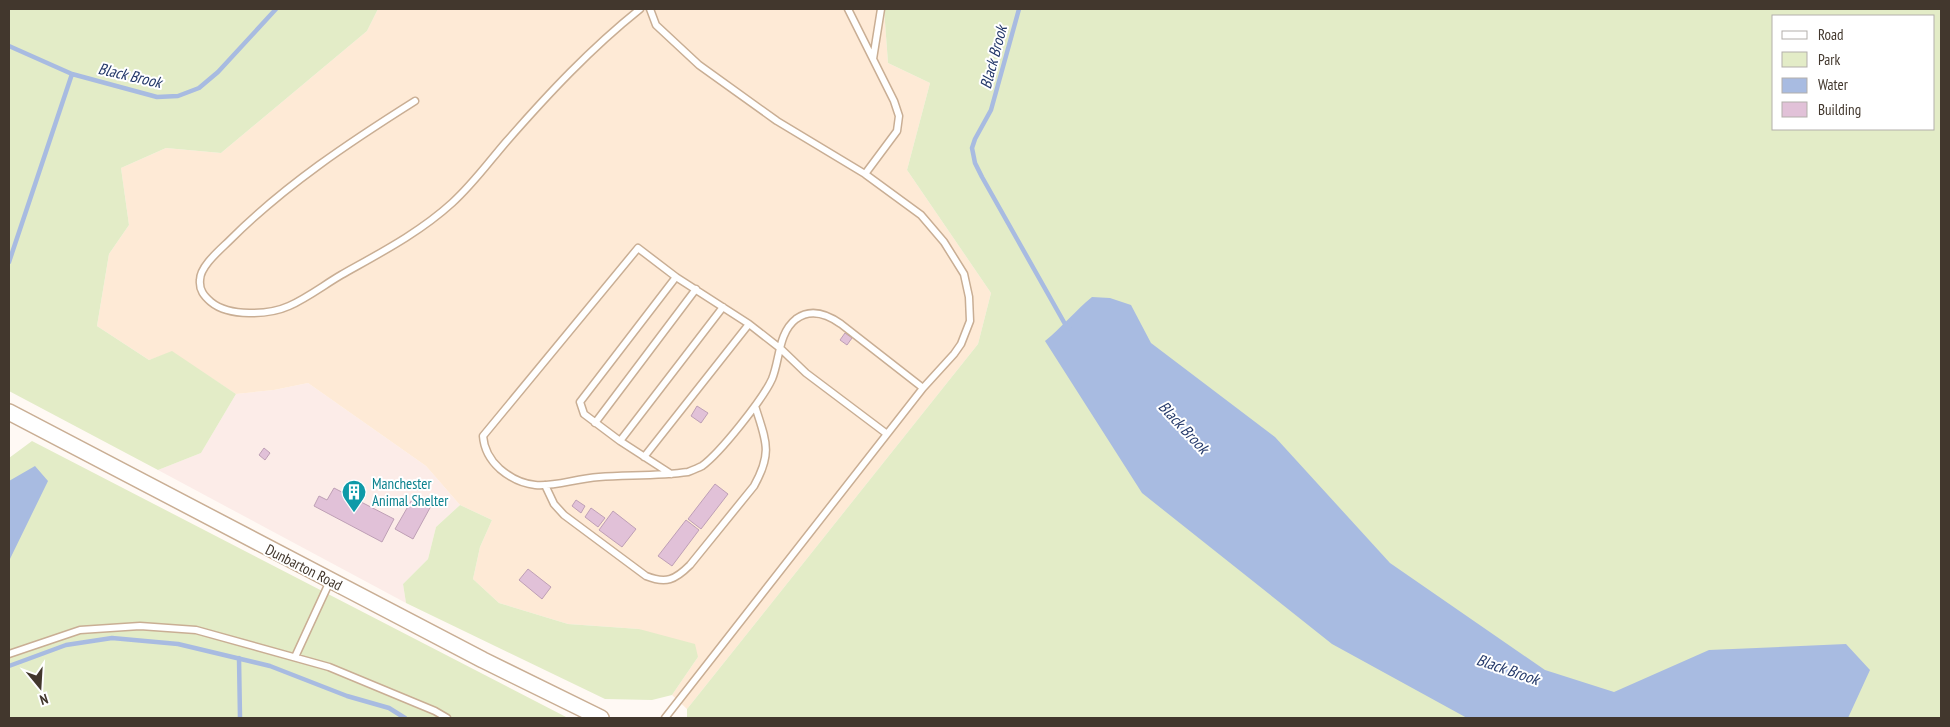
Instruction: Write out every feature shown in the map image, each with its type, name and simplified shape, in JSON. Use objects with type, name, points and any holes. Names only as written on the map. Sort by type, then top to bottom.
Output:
[{"type":"street","name":"Dunbarton Road","points":[[9,412],[483,660],[601,718]]},
{"type":"lane","points":[[415,101],[366,132],[300,178],[249,221],[210,259],[200,279],[202,294],[216,306],[243,313],[265,313],[288,306],[407,238],[433,220],[454,202],[559,82],[586,54],[640,9]]},
{"type":"lane","points":[[650,9],[656,26],[699,65],[777,121],[866,174],[922,215],[944,242],[964,274],[969,297],[970,321],[966,333],[954,354],[923,388],[665,718]]},
{"type":"lane","points":[[848,9],[900,116],[897,131],[866,174]]},
{"type":"lane","points":[[873,59],[880,9]]},
{"type":"lane","points":[[887,434],[806,374],[781,349],[748,324],[676,277],[638,248],[483,436],[484,446],[493,462],[518,482],[535,486],[545,486],[587,478],[688,472],[701,466],[714,455],[755,406],[773,378],[781,349],[786,330],[796,319],[812,312],[828,314],[923,388]]},
{"type":"lane","points":[[671,474],[620,441],[584,414],[580,402],[676,277]]},
{"type":"lane","points":[[595,422],[696,289]]},
{"type":"lane","points":[[620,441],[723,307]]},
{"type":"lane","points":[[644,457],[748,324]]},
{"type":"lane","points":[[545,486],[554,504],[564,515],[646,576],[656,580],[670,580],[680,575],[690,565],[754,486],[760,474],[766,458],[767,445],[755,406]]},
{"type":"lane","points":[[295,658],[330,580]]},
{"type":"lane","points":[[9,654],[80,630],[140,626],[196,630],[329,667],[435,711],[447,718]]},
{"type":"shaded area","points":[[378,9],[884,9],[888,63],[930,83],[907,170],[991,293],[978,344],[687,709],[672,695],[698,657],[639,629],[568,624],[499,603],[473,579],[480,547],[492,520],[460,505],[426,466],[308,383],[274,390],[236,394],[172,352],[149,360],[97,326],[109,254],[129,225],[121,168],[166,148],[221,153],[367,31]]},
{"type":"shaded area","points":[[308,383],[426,466],[460,505],[436,527],[428,559],[403,584],[406,603],[158,470],[201,453],[236,394],[274,390]]},
{"type":"green space","points":[[9,9],[378,9],[367,31],[221,153],[166,148],[121,168],[129,225],[109,254],[97,326],[149,360],[172,351],[236,394],[201,453],[158,470],[9,391]]},
{"type":"green space","points":[[884,9],[1941,9],[1941,718],[687,718],[687,709],[978,344],[991,293],[907,170],[930,83],[888,63]]},
{"type":"green space","points":[[32,441],[568,718],[9,718],[9,458]]},
{"type":"green space","points":[[460,505],[492,520],[480,547],[473,579],[499,603],[568,624],[639,629],[695,644],[698,657],[672,695],[652,700],[605,699],[406,603],[403,584],[428,559],[436,527]]},
{"type":"water","points":[[1092,297],[1110,298],[1131,305],[1151,343],[1275,437],[1390,563],[1545,670],[1614,692],[1709,650],[1846,644],[1870,670],[1848,718],[1467,718],[1332,644],[1142,493],[1045,341]]},
{"type":"water","points":[[35,466],[48,481],[9,561],[9,481]]},
{"type":"building","points":[[845,333],[852,338],[847,345],[840,340]]},
{"type":"building","points":[[697,406],[708,413],[701,423],[691,416]]},
{"type":"building","points":[[264,448],[270,453],[265,460],[259,455]]},
{"type":"building","points":[[715,484],[728,494],[701,529],[688,519]]},
{"type":"building","name":"Manchester Animal Shelter","points":[[334,488],[394,519],[382,542],[314,506],[319,496],[327,500]]},
{"type":"building","points":[[414,496],[431,506],[413,539],[395,529]]},
{"type":"building","points":[[576,500],[585,506],[581,513],[572,506]]},
{"type":"building","points":[[591,508],[605,518],[598,527],[585,517]]},
{"type":"building","points":[[613,511],[636,529],[622,547],[599,530]]},
{"type":"building","points":[[686,520],[699,530],[672,566],[658,556]]},
{"type":"building","points":[[528,569],[551,587],[542,599],[519,580]]},
{"type":"waterway","name":"Black Brook","points":[[9,46],[72,74],[157,97],[178,96],[199,88],[218,72],[276,9]]},
{"type":"waterway","name":"Black Brook","points":[[1019,9],[991,110],[972,148],[975,163],[982,177],[1069,328]]},
{"type":"waterway","points":[[9,262],[72,74]]},
{"type":"waterway","points":[[9,666],[66,645],[112,638],[178,644],[270,666],[347,696],[389,708],[405,718]]},
{"type":"waterway","points":[[239,658],[240,718]]},
{"type":"place","name":"Manchester Animal Shelter","points":[[354,513]]}]
